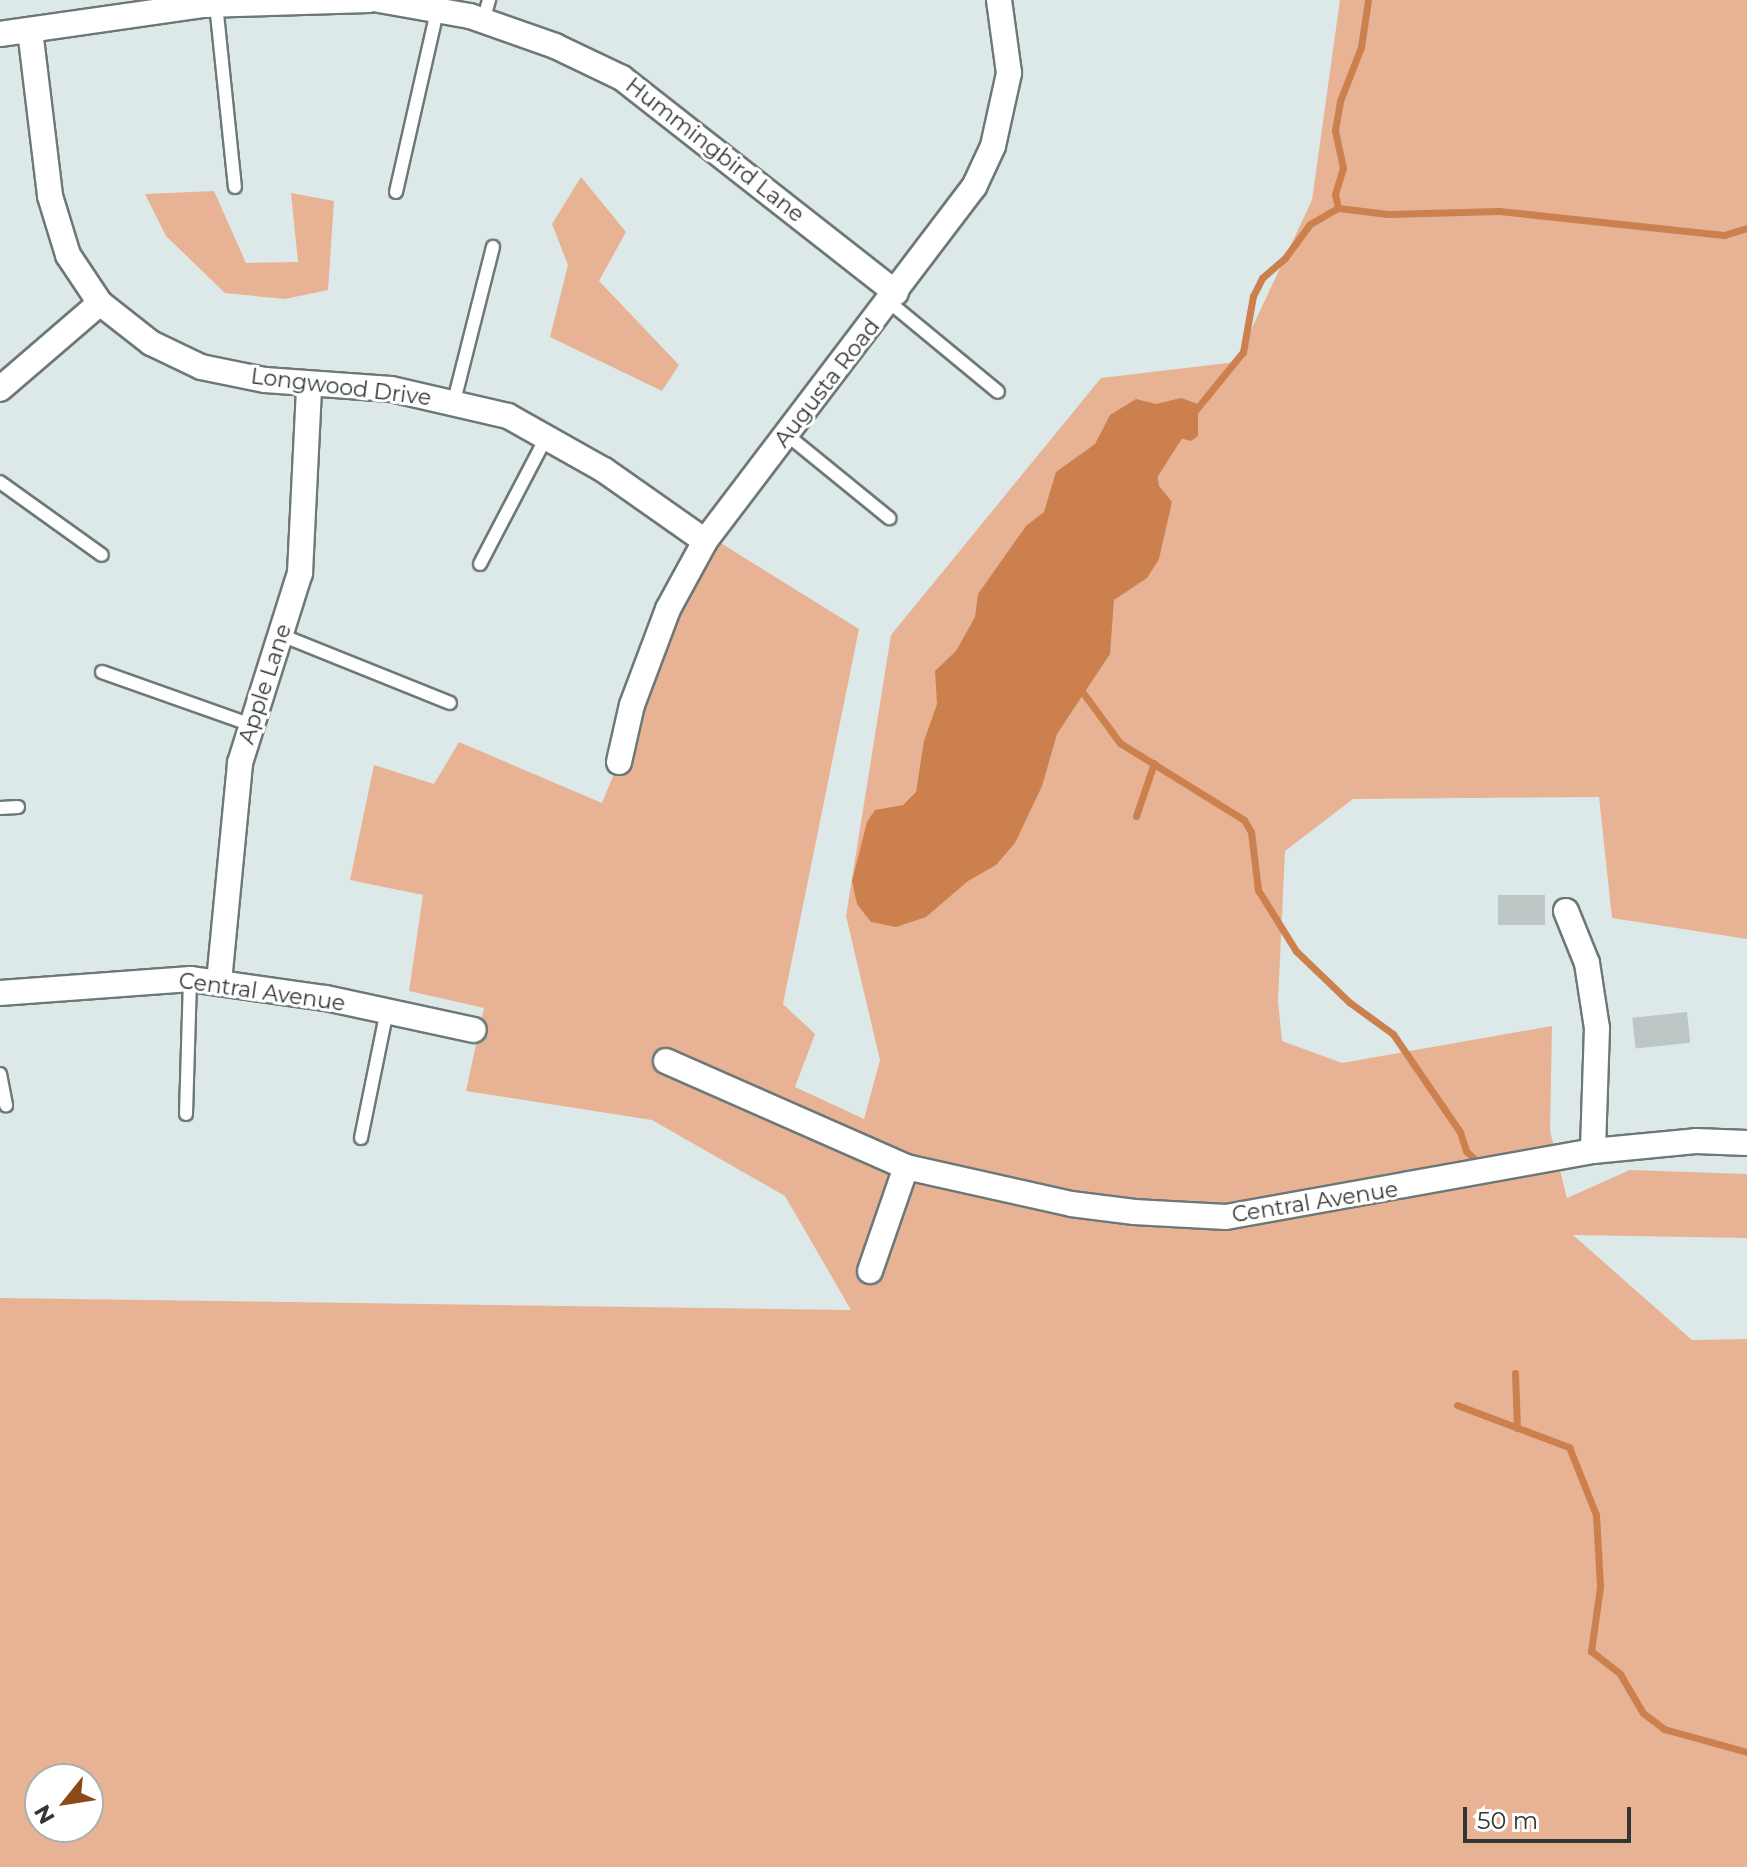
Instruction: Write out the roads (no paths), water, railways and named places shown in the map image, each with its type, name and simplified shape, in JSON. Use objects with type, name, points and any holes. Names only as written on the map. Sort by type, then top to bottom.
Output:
[{"type":"street","points":[[0,34],[152,6],[369,0]]},
{"type":"street","name":"Hummingbird Lane","points":[[379,0],[437,11],[486,10],[622,78],[892,298]]},
{"type":"street","name":"Augusta Road","points":[[619,762],[632,705],[668,609],[705,541],[974,187],[993,146],[1009,73],[999,0]]},
{"type":"street","name":"Longwood Drive","points":[[30,30],[50,196],[68,255],[100,303],[151,343],[201,367],[309,386],[391,389],[454,401],[508,416],[547,436],[705,541]]},
{"type":"street","points":[[0,389],[100,303]]},
{"type":"street","name":"Apple Lane","points":[[219,982],[240,763],[300,573],[309,386]]},
{"type":"street","points":[[1566,911],[1587,963],[1597,1028],[1593,1151]]},
{"type":"street","name":"Central Avenue","points":[[0,993],[190,979],[387,1010],[474,1030]]},
{"type":"street","name":"Central Avenue","points":[[666,1061],[906,1167],[1071,1204],[1226,1217],[1593,1151],[1696,1141],[1747,1143]]},
{"type":"street","points":[[870,1271],[906,1167]]},
{"type":"lane","points":[[216,4],[235,187]]},
{"type":"lane","points":[[396,192],[437,11]]},
{"type":"lane","points":[[454,401],[493,247]]},
{"type":"lane","points":[[892,298],[998,392]]},
{"type":"lane","points":[[787,435],[889,518]]},
{"type":"lane","points":[[480,564],[547,436]]},
{"type":"lane","points":[[0,482],[102,555]]},
{"type":"lane","points":[[281,635],[450,703]]},
{"type":"lane","points":[[102,672],[252,725]]},
{"type":"lane","points":[[0,808],[18,807]]},
{"type":"lane","points":[[186,1114],[190,979]]},
{"type":"lane","points":[[361,1138],[387,1010]]},
{"type":"lane","points":[[0,1074],[6,1105]]},
{"type":"waterway","points":[[1338,208],[1335,194],[1343,168],[1335,130],[1340,101],[1361,47],[1368,0]]},
{"type":"waterway","points":[[1194,412],[1243,352],[1253,296],[1262,278],[1285,258],[1310,224],[1338,208],[1388,214],[1499,211],[1724,235],[1747,228]]},
{"type":"waterway","points":[[1153,476],[1183,429]]},
{"type":"waterway","points":[[1081,690],[1120,743],[1244,820],[1251,832],[1258,890],[1296,951],[1349,1002],[1393,1034],[1460,1132],[1466,1151],[1480,1164]]},
{"type":"waterway","points":[[1136,816],[1154,763]]},
{"type":"waterway","points":[[1515,1373],[1517,1428]]},
{"type":"waterway","points":[[1457,1405],[1569,1447],[1596,1515],[1600,1587],[1591,1651],[1620,1674],[1643,1713],[1664,1729],[1747,1752]]}]
